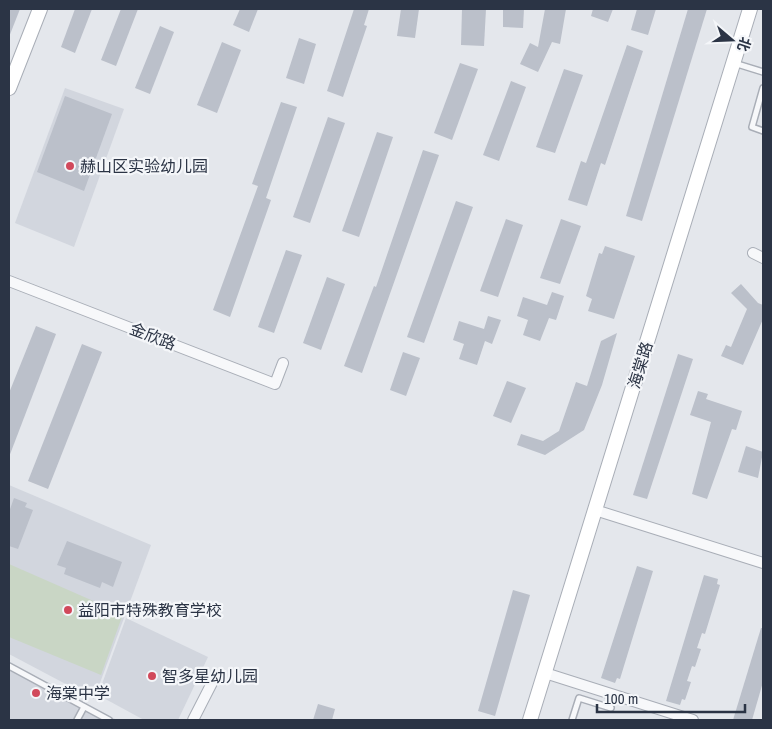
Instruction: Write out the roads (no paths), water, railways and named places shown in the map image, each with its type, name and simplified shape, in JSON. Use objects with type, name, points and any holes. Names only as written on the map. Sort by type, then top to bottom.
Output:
[{"type":"street","points":[[9,88],[40,9]]},
{"type":"street","name":"海棠路","points":[[530,720],[750,9]]},
{"type":"street","points":[[753,253],[763,258]]},
{"type":"street","name":"金欣路","points":[[9,282],[275,384],[283,363]]},
{"type":"street","points":[[595,510],[763,563]]},
{"type":"street","points":[[544,673],[693,720]]},
{"type":"street","points":[[193,720],[214,679]]},
{"type":"lane","points":[[733,62],[763,72]]},
{"type":"lane","points":[[763,88],[752,127],[763,131]]},
{"type":"lane","points":[[9,666],[109,720]]},
{"type":"lane","points":[[572,720],[579,698],[611,708]]},
{"type":"lane","points":[[77,720],[84,706]]},
{"type":"place","name":"赫山区实验幼儿园","points":[[70,166]]},
{"type":"place","name":"益阳市特殊教育学校","points":[[68,610]]},
{"type":"place","name":"智多星幼儿园","points":[[152,676]]},
{"type":"place","name":"海棠中学","points":[[36,693]]}]
